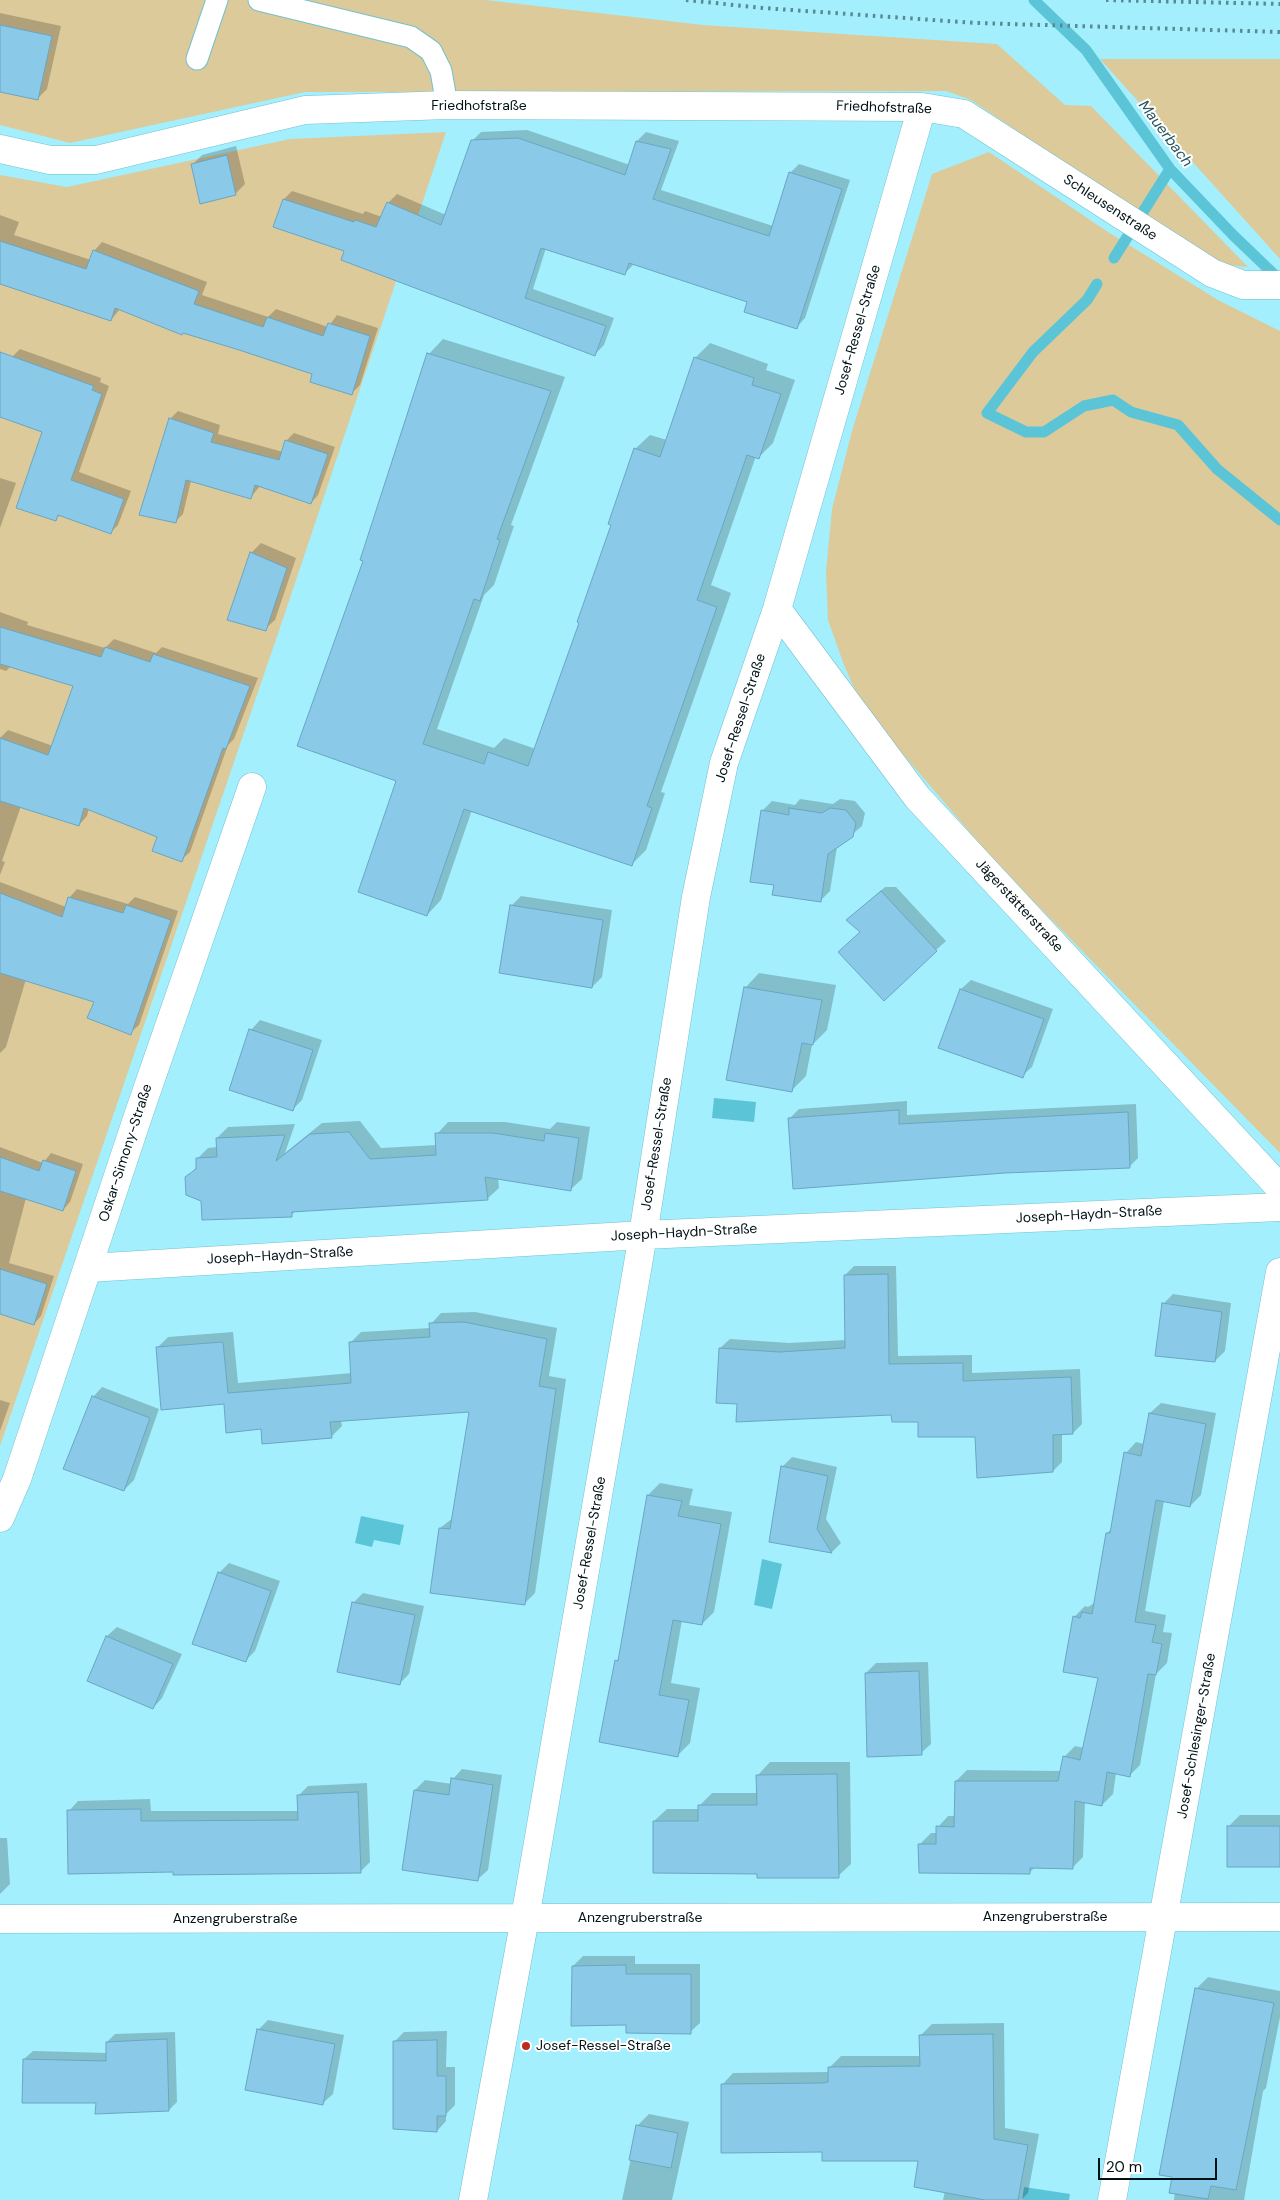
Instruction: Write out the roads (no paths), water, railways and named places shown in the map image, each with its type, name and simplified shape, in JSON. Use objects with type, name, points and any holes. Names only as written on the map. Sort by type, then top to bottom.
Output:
[{"type":"street","name":"Friedhofstraße","points":[[0,149],[50,160],[96,160],[305,110],[447,105],[922,107],[964,114]]},
{"type":"street","name":"Josef-Ressel-Straße","points":[[473,2200],[525,1918],[643,1235],[696,897],[724,763],[777,608],[922,107]]},
{"type":"street","name":"Schleusenstraße","points":[[964,114],[1212,273],[1243,285],[1271,286]]},
{"type":"street","name":"Jägerstätterstraße","points":[[777,608],[917,797],[1280,1188]]},
{"type":"street","name":"Oskar-Simony-Straße","points":[[0,1518],[17,1478],[138,1116],[252,787]]},
{"type":"street","name":"Joseph-Haydn-Straße","points":[[88,1268],[643,1235],[1280,1207]]},
{"type":"street","name":"Josef-Schlesinger-Straße","points":[[1112,2200],[1280,1272]]},
{"type":"street","name":"Anzengruberstraße","points":[[0,1919],[1280,1917]]},
{"type":"lane","points":[[197,59],[217,0]]},
{"type":"lane","points":[[259,0],[411,37],[431,51],[441,71],[447,105]]},
{"type":"water","points":[[714,1098],[756,1102],[754,1122],[712,1118]]},
{"type":"water","points":[[361,1516],[404,1525],[400,1545],[374,1540],[372,1547],[355,1543]]},
{"type":"water","points":[[762,1559],[782,1564],[772,1609],[754,1605]]},
{"type":"water","points":[[1024,2187],[1070,2194],[1069,2200],[1022,2200]]},
{"type":"waterway","name":"Mauerbach","points":[[1034,0],[1086,50],[1170,169],[1233,235],[1280,280]]},
{"type":"waterway","points":[[1114,258],[1170,169]]},
{"type":"waterway","points":[[1097,284],[1087,300],[1033,352],[987,413],[1026,432],[1044,432],[1084,406],[1113,400],[1131,412],[1178,425],[1217,469],[1280,520]]},
{"type":"railway","points":[[686,0],[763,8],[976,23],[1280,32]]},
{"type":"railway","points":[[1106,0],[1280,4]]},
{"type":"place","name":"Josef-Ressel-Straße","points":[[526,2046]]}]
